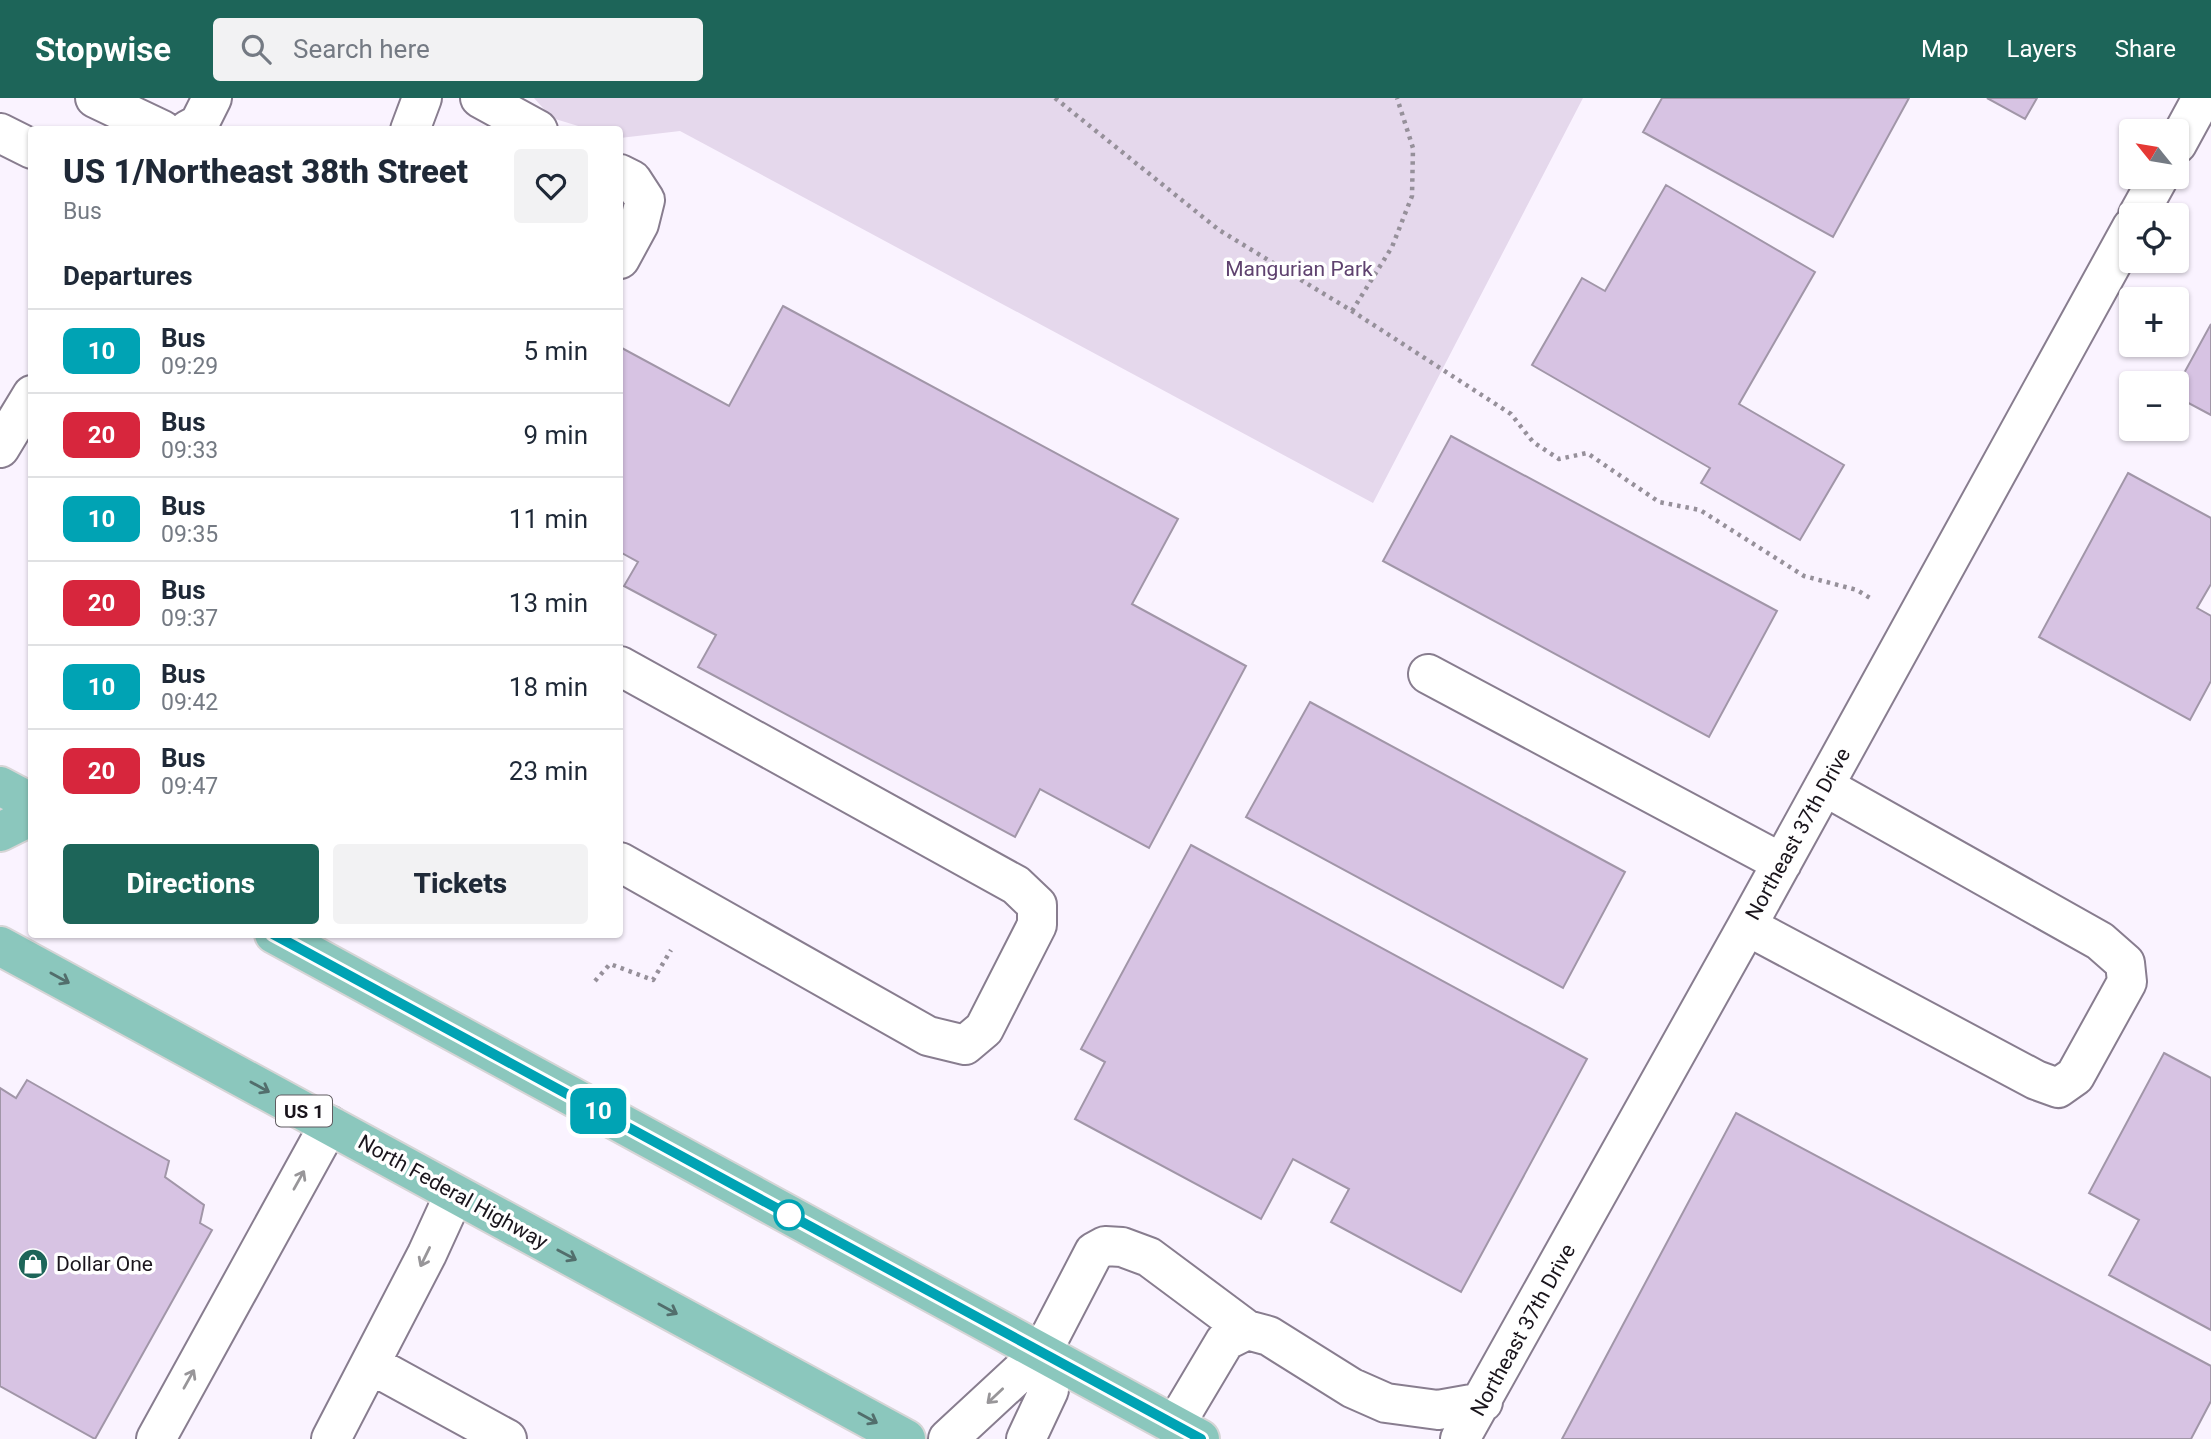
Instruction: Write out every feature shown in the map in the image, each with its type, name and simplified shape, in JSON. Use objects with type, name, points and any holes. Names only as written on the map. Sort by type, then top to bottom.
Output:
[{"type":"main road","points":[[0,786],[28,801]]},
{"type":"main road","points":[[0,832],[28,818]]},
{"type":"main road","points":[[281,938],[1188,1432]]},
{"type":"main road","name":"North Federal Highway","points":[[0,946],[905,1439]]},
{"type":"street","points":[[95,98],[154,126]]},
{"type":"street","points":[[195,126],[199,124],[212,98]]},
{"type":"street","points":[[412,126],[422,98]]},
{"type":"street","points":[[480,98],[531,126]]},
{"type":"street","points":[[2189,123],[2203,98]]},
{"type":"street","points":[[0,133],[28,147]]},
{"type":"street","points":[[623,176],[632,180],[645,200],[639,224],[623,253]]},
{"type":"street","name":"Northeast 37th Drive","points":[[1461,1439],[2119,251]]},
{"type":"street","points":[[0,448],[28,402]]},
{"type":"street","points":[[623,668],[1016,885],[1037,905],[1037,925],[984,1029],[965,1045],[928,1036],[623,864]]},
{"type":"street","points":[[1428,674],[1782,863]]},
{"type":"street","points":[[1747,926],[2036,1080],[2058,1088],[2075,1076],[2127,982],[2125,963],[2100,941],[1824,786]]},
{"type":"street","points":[[156,1439],[329,1125]]},
{"type":"street","points":[[331,1439],[427,1254],[454,1195]]},
{"type":"street","points":[[948,1439],[1042,1352],[1094,1252],[1105,1245],[1122,1247],[1149,1257],[1247,1330],[1269,1336],[1352,1388],[1386,1403],[1438,1410],[1483,1402]]},
{"type":"street","points":[[1188,1432],[1225,1341],[1247,1330]]},
{"type":"street","points":[[1026,1439],[1049,1391],[1042,1352]]},
{"type":"street","points":[[370,1364],[506,1439]]},
{"type":"path","points":[[1055,98],[1219,230],[1511,414],[1533,442],[1559,459],[1587,453],[1659,502],[1700,510],[1804,576],[1857,590],[1913,625]]},
{"type":"path","points":[[1352,312],[1392,247],[1412,197],[1413,148],[1397,98]]},
{"type":"path","points":[[595,981],[610,964],[653,980],[674,945]]},
{"type":"green space","name":"Mangurian Park","points":[[534,98],[1583,98],[1373,503],[680,131],[623,138],[623,126],[578,126],[552,118]]},
{"type":"building","points":[[1662,98],[1909,98],[1833,237],[1643,132]]},
{"type":"building","points":[[1987,98],[2037,98],[2025,119]]},
{"type":"building","points":[[1666,185],[1815,272],[1739,404],[1844,465],[1800,540],[1701,483],[1710,468],[1532,365],[1582,278],[1605,291]]},
{"type":"building","points":[[783,306],[1178,519],[1132,604],[1246,666],[1149,848],[1040,789],[1015,837],[698,667],[716,635],[624,586],[638,562],[623,554],[623,349],[729,406]]},
{"type":"building","points":[[2211,324],[2211,415],[2189,403],[2189,371],[2185,371]]},
{"type":"building","points":[[1451,436],[1777,611],[1709,737],[1383,561]]},
{"type":"building","points":[[2128,473],[2211,518],[2211,584],[2197,608],[2211,616],[2211,681],[2190,720],[2039,637]]},
{"type":"building","points":[[1310,702],[1625,872],[1563,988],[1246,817]]},
{"type":"building","points":[[1191,845],[1587,1059],[1461,1292],[1331,1222],[1349,1189],[1293,1159],[1261,1219],[1075,1119],[1105,1062],[1081,1049]]},
{"type":"building","points":[[2164,1053],[2211,1078],[2211,1330],[2109,1275],[2139,1220],[2089,1193]]},
{"type":"building","points":[[27,1080],[169,1161],[165,1177],[204,1205],[200,1223],[212,1230],[95,1439],[0,1386],[0,1088],[16,1098]]},
{"type":"building","points":[[1736,1113],[2211,1366],[2211,1401],[2191,1439],[1562,1439]]},
{"type":"bus line","name":"10","points":[[280,938],[1201,1439]]},
{"type":"place","name":"Dollar One","points":[[33,1264]]}]
